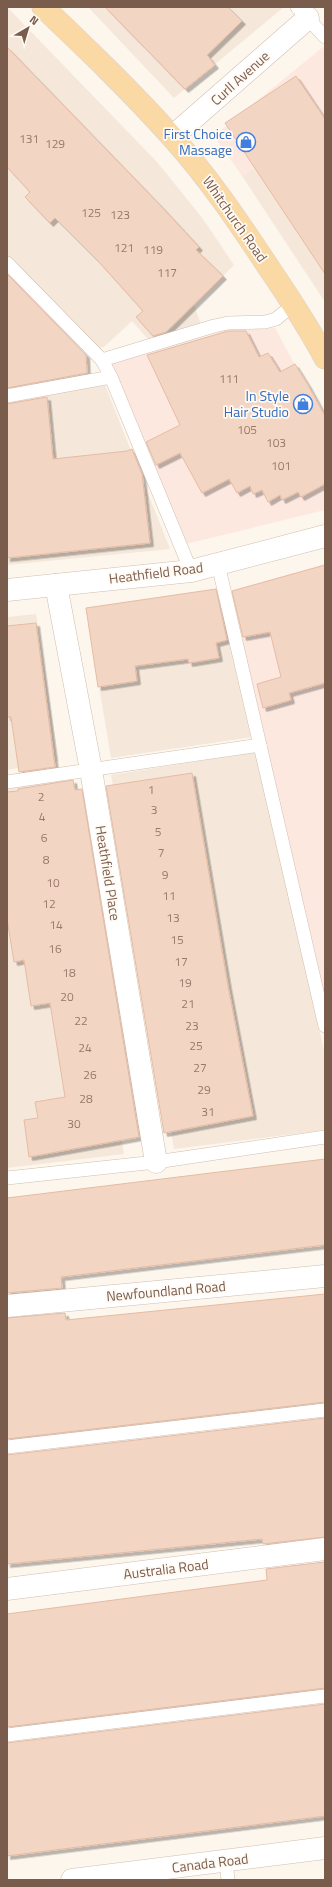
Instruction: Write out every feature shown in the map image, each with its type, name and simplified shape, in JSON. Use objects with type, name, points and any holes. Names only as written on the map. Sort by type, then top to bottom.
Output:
[{"type":"main road","name":"Whitchurch Road","points":[[44,7],[121,83],[172,137],[210,183],[242,225],[325,358]]},
{"type":"street","name":"Curll Avenue","points":[[172,137],[302,12]]},
{"type":"street","name":"Heathfield Road","points":[[7,590],[191,571],[325,536]]},
{"type":"street","name":"Heathfield Place","points":[[56,584],[91,770],[156,1162]]},
{"type":"street","name":"Newfoundland Road","points":[[7,1306],[325,1276]]},
{"type":"street","name":"Australia Road","points":[[7,1589],[325,1549]]},
{"type":"street","name":"Canada Road","points":[[72,1880],[227,1870],[325,1848]]},
{"type":"lane","points":[[302,12],[325,37]]},
{"type":"lane","points":[[7,264],[102,360],[111,377],[191,571]]},
{"type":"lane","points":[[102,360],[214,326],[228,323],[265,322],[276,319],[293,305]]},
{"type":"lane","points":[[7,396],[111,377]]},
{"type":"lane","points":[[218,564],[325,1026]]},
{"type":"lane","points":[[7,782],[260,745]]},
{"type":"lane","points":[[7,1178],[156,1162],[325,1137]]},
{"type":"lane","points":[[7,1447],[325,1410]]},
{"type":"lane","points":[[7,1735],[325,1696]]},
{"type":"shaded area","points":[[7,7],[157,162],[203,219],[234,265],[194,305],[201,324],[148,339],[132,321],[105,346],[98,349],[7,256]]},
{"type":"shaded area","points":[[88,7],[284,7],[174,98]]},
{"type":"shaded area","points":[[323,47],[325,50],[325,119],[242,176],[214,136]]},
{"type":"shaded area","points":[[325,119],[325,302],[242,176]]},
{"type":"shaded area","points":[[275,328],[325,420],[325,510],[186,544],[112,364],[224,331]]},
{"type":"shaded area","points":[[105,385],[170,549],[7,565],[7,402]]},
{"type":"shaded area","points":[[325,564],[325,997],[231,591]]},
{"type":"shaded area","points":[[217,594],[253,737],[111,758],[86,608]]},
{"type":"shaded area","points":[[36,614],[59,761],[7,770],[7,617]]},
{"type":"shaded area","points":[[256,752],[325,1055],[325,1130],[174,1149],[111,775]]},
{"type":"shaded area","points":[[63,780],[124,1154],[7,1168],[7,789]]},
{"type":"building","points":[[105,7],[228,7],[242,21],[207,55],[215,65],[185,89]]},
{"type":"building","points":[[7,47],[160,205],[199,247],[196,250],[223,276],[166,332],[153,336],[136,317],[143,311],[99,262],[55,218],[50,223],[25,197],[30,192],[7,167]]},
{"type":"building","points":[[296,76],[325,119],[325,274],[225,123]]},
{"type":"building","points":[[7,274],[86,355],[87,373],[7,388]]},
{"type":"building","points":[[228,331],[246,331],[259,357],[268,353],[280,372],[295,364],[325,416],[325,484],[301,497],[298,492],[282,500],[280,495],[268,502],[262,490],[253,494],[250,486],[237,493],[229,479],[202,493],[180,453],[156,465],[146,442],[180,425],[147,355]]},
{"type":"building","points":[[47,397],[53,459],[127,451],[132,449],[142,474],[150,543],[7,558],[7,404]]},
{"type":"building","points":[[325,565],[325,683],[289,693],[291,700],[263,708],[257,684],[281,677],[270,632],[243,637],[232,591]]},
{"type":"building","points":[[216,589],[227,640],[216,643],[219,658],[189,663],[188,659],[135,666],[137,681],[98,687],[86,608]]},
{"type":"building","points":[[36,623],[55,767],[19,772],[11,717],[7,717],[7,626]]},
{"type":"building","points":[[192,773],[228,986],[253,1116],[164,1133],[106,786]]},
{"type":"building","points":[[73,780],[75,790],[82,789],[139,1137],[29,1157],[24,1120],[38,1118],[35,1102],[65,1097],[50,1003],[31,1006],[24,960],[14,962],[7,919],[7,792]]},
{"type":"building","points":[[325,1159],[325,1245],[61,1277],[62,1288],[7,1293],[7,1198]]},
{"type":"building","points":[[325,1294],[325,1402],[7,1439],[7,1318],[65,1313],[66,1320]]},
{"type":"building","points":[[325,1418],[325,1537],[263,1544],[262,1539],[7,1564],[7,1455]]},
{"type":"building","points":[[325,1562],[325,1688],[7,1727],[7,1614],[267,1580],[266,1569]]},
{"type":"building","points":[[325,1704],[325,1816],[7,1856],[7,1743]]},
{"type":"place","name":"First Choice Massage","points":[[246,142]]},
{"type":"place","name":"In Style Hair Studio","points":[[303,404]]}]
